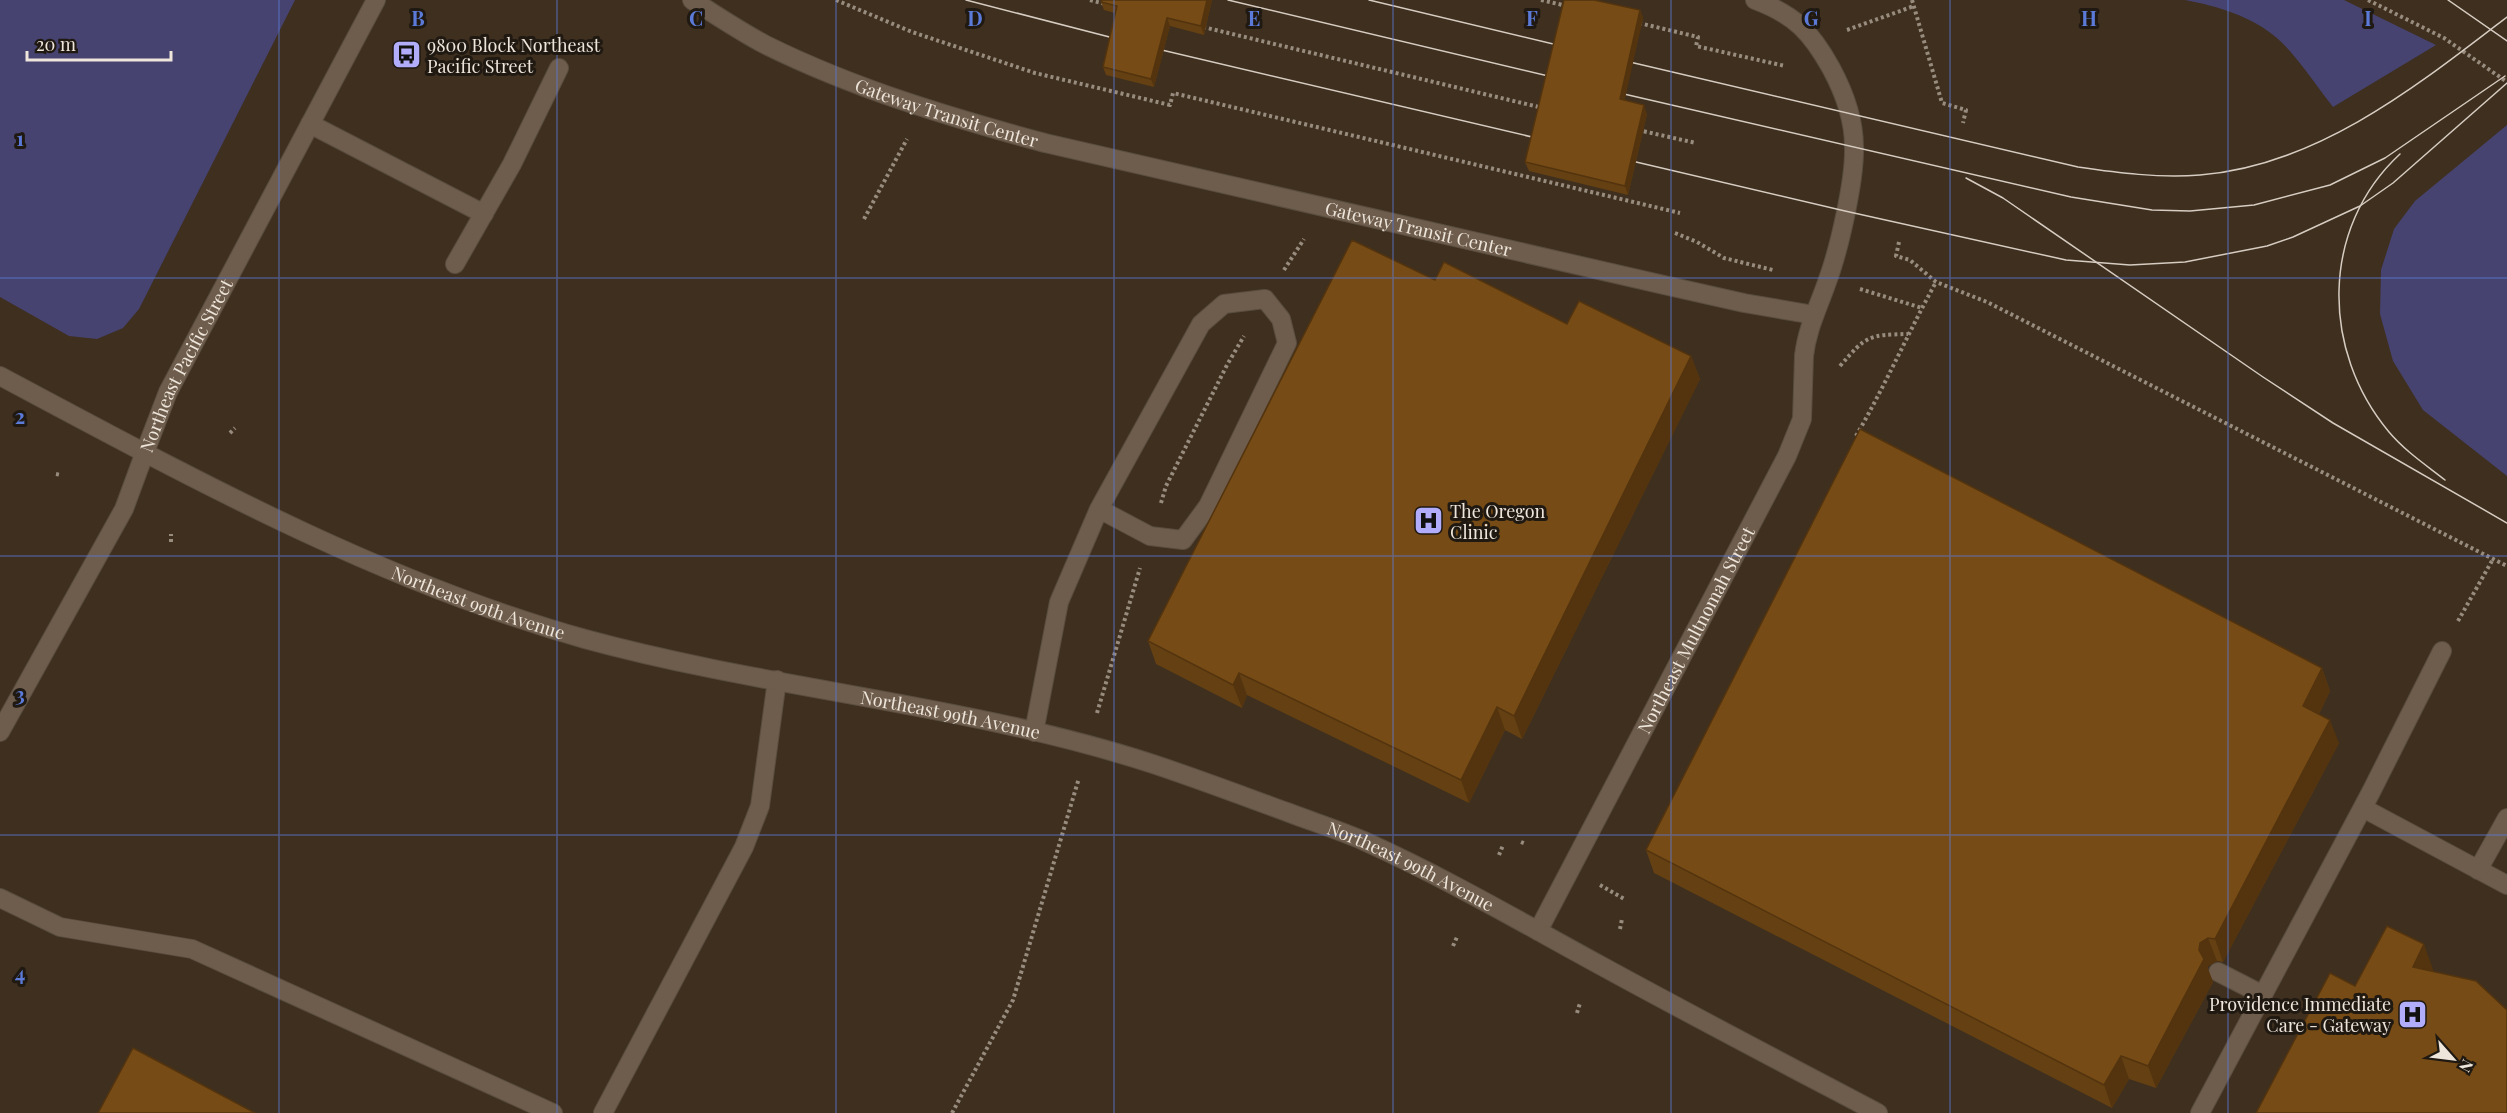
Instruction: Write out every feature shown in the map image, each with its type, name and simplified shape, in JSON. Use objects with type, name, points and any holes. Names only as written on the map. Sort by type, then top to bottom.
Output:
[{"type":"street","name":"Northeast Pacific Street","points":[[0,732],[124,509],[168,392],[376,0]]},
{"type":"street","name":"Gateway Transit Center","points":[[692,0],[765,44],[893,99],[972,124],[1045,143],[1675,288],[1814,315]]},
{"type":"street","points":[[1755,0],[1804,27],[1819,47],[1838,80],[1850,114],[1854,148],[1845,211],[1828,281],[1814,315]]},
{"type":"street","points":[[455,264],[484,214],[559,68]]},
{"type":"street","points":[[310,124],[484,214]]},
{"type":"street","points":[[1034,732],[1059,602],[1099,509],[1201,324],[1224,304],[1265,299],[1281,319],[1287,344],[1208,506],[1183,540],[1150,536],[1099,509]]},
{"type":"street","name":"Northeast Multnomah Street","points":[[1538,930],[1787,456],[1802,419],[1804,356],[1807,336],[1814,315]]},
{"type":"street","name":"Northeast 99th Avenue","points":[[0,376],[283,524],[484,606],[585,638],[711,668],[1034,732],[1088,746],[1150,763],[1361,840],[1478,897],[1878,1113]]},
{"type":"street","points":[[2200,1113],[2362,808],[2442,651]]},
{"type":"street","points":[[603,1113],[744,847],[760,806],[777,680]]},
{"type":"street","points":[[2362,808],[2507,885]]},
{"type":"street","points":[[2478,870],[2507,818]]},
{"type":"street","points":[[0,897],[60,927],[192,949],[553,1113]]},
{"type":"street","points":[[2218,972],[2263,995]]},
{"type":"path","points":[[836,0],[912,32],[1035,73],[1170,105],[1173,93],[1680,213]]},
{"type":"path","points":[[1090,0],[1109,4]]},
{"type":"path","points":[[1541,0],[1573,8]]},
{"type":"path","points":[[1912,0],[1942,103],[1966,110],[1963,123]]},
{"type":"path","points":[[2368,0],[2444,38],[2507,82]]},
{"type":"path","points":[[1843,32],[1914,6]]},
{"type":"path","points":[[1637,22],[1698,37],[1696,46],[1785,66]]},
{"type":"path","points":[[1198,26],[1555,110]]},
{"type":"path","points":[[1635,129],[1696,143]]},
{"type":"path","points":[[864,219],[910,133]]},
{"type":"path","points":[[952,1113],[1013,1000],[1166,486],[1227,365],[1265,299],[1305,237]]},
{"type":"path","points":[[1899,242],[1896,256],[1910,260],[1936,282],[1987,302],[2507,566]]},
{"type":"path","points":[[1856,436],[1936,282]]},
{"type":"path","points":[[1802,419],[1857,345],[1874,335],[1908,334]]},
{"type":"path","points":[[230,433],[235,428]]},
{"type":"path","points":[[171,534],[171,542]]},
{"type":"path","points":[[2442,651],[2493,559]]},
{"type":"path","points":[[1521,842],[1527,844]]},
{"type":"path","points":[[1499,855],[1503,845]]},
{"type":"path","points":[[1597,884],[1626,900]]},
{"type":"path","points":[[1620,929],[1622,919]]},
{"type":"path","points":[[1453,946],[1457,937]]},
{"type":"path","points":[[1577,1013],[1580,1003]]},
{"type":"shaded area","points":[[0,0],[295,0],[139,309],[123,328],[97,339],[69,336],[0,297]]},
{"type":"shaded area","points":[[2185,0],[2344,0],[2436,45],[2333,107],[2292,54],[2268,31],[2234,13]]},
{"type":"shaded area","points":[[2507,125],[2507,476],[2423,410],[2393,361],[2380,314],[2381,270],[2394,229],[2415,201]]},
{"type":"building","points":[[1102,0],[1207,0],[1201,26],[1167,18],[1151,79],[1103,67],[1117,6],[1101,2]]},
{"type":"building","points":[[1564,0],[1594,0],[1640,10],[1620,99],[1644,105],[1625,186],[1525,162]]},
{"type":"building","name":"The Oregon Clinic","points":[[1352,240],[1435,280],[1444,262],[1567,324],[1579,301],[1691,356],[1514,716],[1497,707],[1461,780],[1239,673],[1233,685],[1148,641]]},
{"type":"building","points":[[1860,429],[2322,668],[2303,706],[2330,720],[2215,939],[2208,938],[2200,943],[2199,950],[2204,959],[2148,1066],[2121,1056],[2104,1085],[1646,850]]},
{"type":"building","points":[[2387,926],[2424,944],[2413,967],[2476,981],[2507,1010],[2507,1113],[2256,1113],[2330,973],[2355,986]]},
{"type":"building","points":[[133,1048],[255,1113],[98,1113]]},
{"type":"tram line","points":[[966,0],[1125,41]]},
{"type":"tram line","points":[[1228,0],[1561,79]]},
{"type":"tram line","points":[[1369,0],[1570,48]]},
{"type":"tram line","points":[[2448,0],[2507,41]]},
{"type":"tram line","points":[[1617,59],[2078,167],[2139,174],[2184,176],[2243,168],[2285,156],[2325,139],[2364,119],[2401,95],[2507,17]]},
{"type":"tram line","points":[[1149,47],[1549,141]]},
{"type":"tram line","points":[[1611,91],[2071,197],[2152,210],[2190,211],[2254,205],[2330,185],[2385,158],[2505,76]]},
{"type":"tram line","points":[[1619,158],[2066,260],[2130,265],[2185,262],[2267,246],[2293,237],[2360,206],[2393,183],[2507,83]]},
{"type":"tram line","points":[[2400,154],[2374,184],[2355,217],[2343,253],[2339,290],[2342,328],[2351,365],[2367,400],[2395,439],[2445,480]]},
{"type":"tram line","points":[[1966,178],[2003,198],[2333,423],[2507,523]]},
{"type":"place","name":"9800 Block Northeast Pacific Street","points":[[406,55]]},
{"type":"place","name":"The Oregon Clinic","points":[[1429,521]]},
{"type":"place","name":"Providence Immediate Care - Gateway","points":[[2412,1014]]}]
